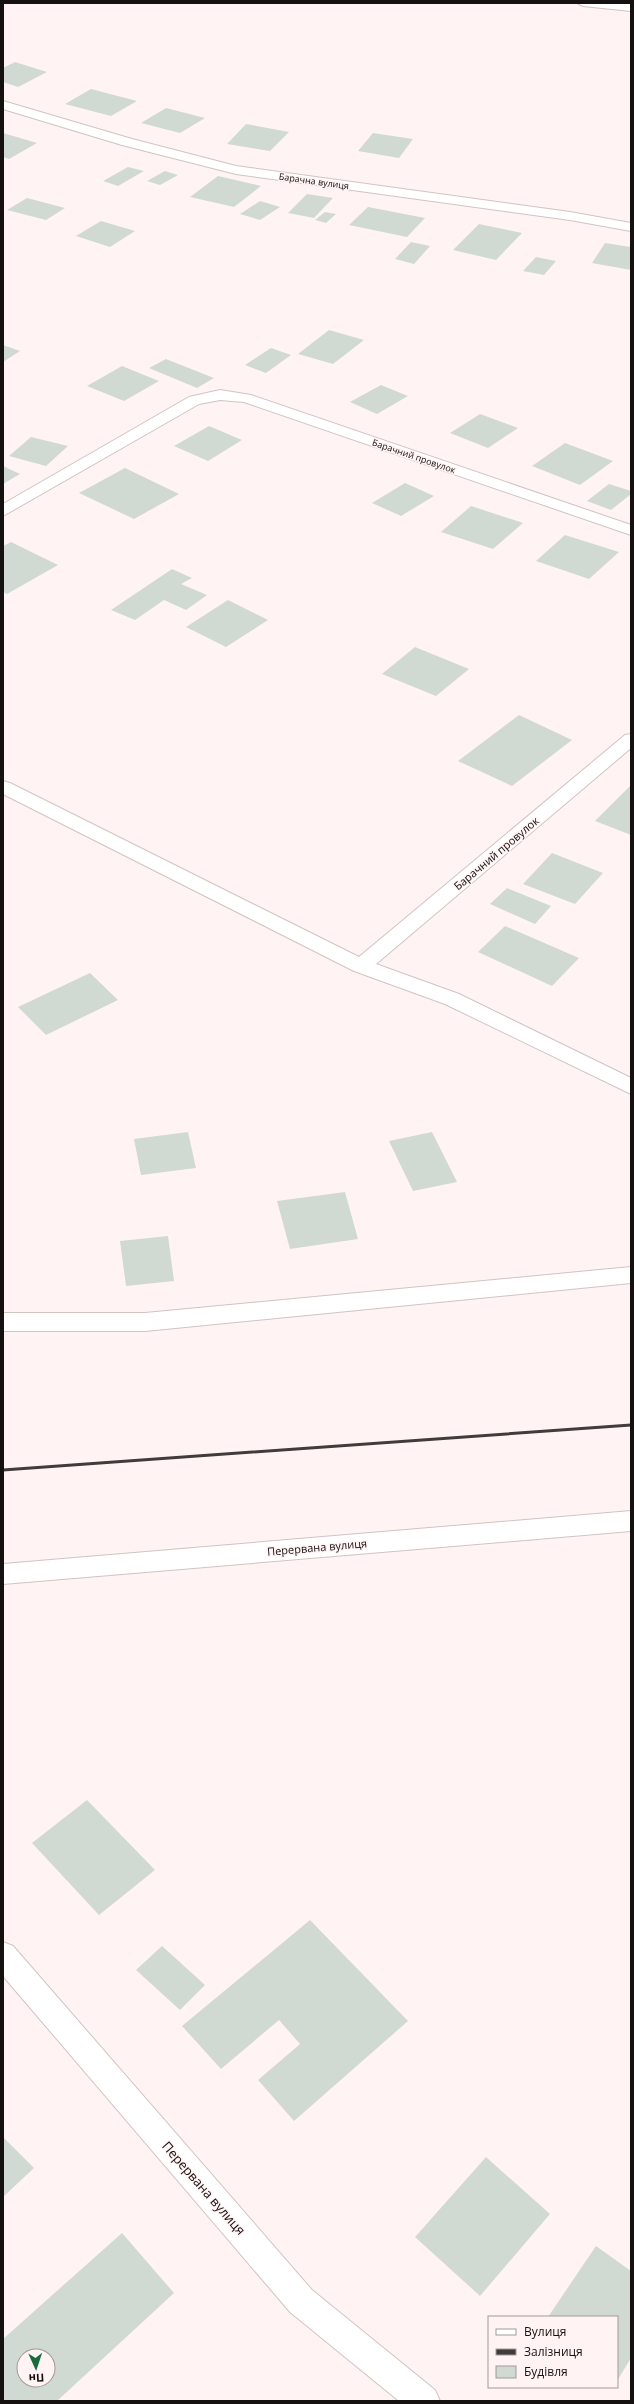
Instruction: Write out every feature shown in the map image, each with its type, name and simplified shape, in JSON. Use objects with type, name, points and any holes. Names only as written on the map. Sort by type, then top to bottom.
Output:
[{"type":"street","points":[[583,3],[631,7]]},
{"type":"street","name":"Барачна вулиця","points":[[3,105],[127,142],[236,170],[570,216],[631,227]]},
{"type":"street","name":"Барачний провулок","points":[[3,511],[194,400],[220,395],[246,398],[631,530]]},
{"type":"street","name":"Барачний провулок","points":[[361,966],[631,739]]},
{"type":"street","points":[[3,788],[361,966],[452,999],[631,1086]]},
{"type":"street","points":[[3,1322],[145,1322],[631,1275]]},
{"type":"street","name":"Перервана вулиця","points":[[3,1574],[631,1521]]},
{"type":"street","name":"Перервана вулиця","points":[[3,1955],[302,2301],[424,2401]]},
{"type":"building","points":[[15,62],[47,72],[18,87],[3,82],[3,68]]},
{"type":"building","points":[[91,89],[137,101],[111,116],[65,104]]},
{"type":"building","points":[[166,108],[205,118],[180,133],[141,123]]},
{"type":"building","points":[[246,124],[289,132],[270,151],[227,144]]},
{"type":"building","points":[[3,133],[37,143],[9,159],[3,157]]},
{"type":"building","points":[[373,133],[413,139],[399,158],[358,151]]},
{"type":"building","points":[[128,167],[144,171],[118,186],[103,181]]},
{"type":"building","points":[[165,171],[178,175],[160,185],[147,181]]},
{"type":"building","points":[[218,176],[261,186],[234,207],[190,197]]},
{"type":"building","points":[[307,194],[333,198],[314,218],[288,213]]},
{"type":"building","points":[[27,198],[65,208],[46,220],[7,210]]},
{"type":"building","points":[[260,201],[280,207],[260,220],[240,214]]},
{"type":"building","points":[[368,207],[425,218],[407,237],[349,225]]},
{"type":"building","points":[[325,212],[336,214],[326,223],[315,220]]},
{"type":"building","points":[[101,221],[135,231],[110,247],[76,236]]},
{"type":"building","points":[[479,224],[522,233],[496,260],[453,250]]},
{"type":"building","points":[[411,242],[430,246],[414,264],[395,259]]},
{"type":"building","points":[[605,243],[631,247],[631,270],[592,263]]},
{"type":"building","points":[[536,257],[556,261],[544,275],[523,271]]},
{"type":"building","points":[[329,330],[364,340],[333,364],[298,354]]},
{"type":"building","points":[[3,345],[20,351],[3,362]]},
{"type":"building","points":[[271,348],[291,355],[266,373],[245,365]]},
{"type":"building","points":[[166,359],[214,378],[197,388],[149,368]]},
{"type":"building","points":[[122,366],[159,381],[124,401],[87,386]]},
{"type":"building","points":[[381,385],[408,396],[377,414],[350,402]]},
{"type":"building","points":[[480,414],[518,428],[488,448],[450,433]]},
{"type":"building","points":[[209,426],[242,440],[208,461],[174,446]]},
{"type":"building","points":[[31,437],[68,446],[46,466],[9,456]]},
{"type":"building","points":[[565,443],[613,461],[580,485],[532,466]]},
{"type":"building","points":[[3,466],[20,474],[3,484]]},
{"type":"building","points":[[125,468],[179,494],[134,519],[79,493]]},
{"type":"building","points":[[405,483],[434,496],[401,516],[372,503]]},
{"type":"building","points":[[609,484],[631,491],[631,494],[611,510],[587,501]]},
{"type":"building","points":[[471,506],[523,523],[493,549],[441,532]]},
{"type":"building","points":[[565,535],[619,552],[589,579],[536,561]]},
{"type":"building","points":[[11,542],[58,565],[7,594],[3,592],[3,546]]},
{"type":"building","points":[[172,569],[192,578],[181,584],[207,595],[186,610],[164,600],[135,620],[111,610]]},
{"type":"building","points":[[228,600],[268,620],[226,647],[186,627]]},
{"type":"building","points":[[415,647],[469,669],[436,696],[382,674]]},
{"type":"building","points":[[519,715],[572,740],[512,786],[458,761]]},
{"type":"building","points":[[630,786],[631,835],[595,821]]},
{"type":"building","points":[[552,853],[603,873],[575,904],[523,884]]},
{"type":"building","points":[[507,888],[551,906],[535,924],[490,904]]},
{"type":"building","points":[[505,926],[579,958],[552,986],[478,952]]},
{"type":"building","points":[[90,973],[118,1000],[46,1035],[18,1007]]},
{"type":"building","points":[[188,1132],[196,1168],[141,1175],[134,1139]]},
{"type":"building","points":[[432,1132],[457,1182],[413,1191],[389,1141]]},
{"type":"building","points":[[345,1192],[358,1239],[290,1249],[277,1201]]},
{"type":"building","points":[[168,1236],[174,1281],[126,1286],[120,1241]]},
{"type":"building","points":[[87,1800],[155,1870],[99,1915],[32,1843]]},
{"type":"building","points":[[310,1920],[408,2021],[294,2121],[258,2080],[300,2044],[279,2020],[221,2069],[182,2026]]},
{"type":"building","points":[[162,1946],[205,1985],[180,2010],[136,1970]]},
{"type":"building","points":[[3,2137],[34,2168],[3,2197]]},
{"type":"building","points":[[486,2157],[550,2214],[480,2296],[415,2237]]},
{"type":"building","points":[[122,2233],[174,2293],[57,2401],[3,2401],[3,2339]]},
{"type":"building","points":[[596,2246],[631,2271],[631,2358],[618,2379],[618,2316],[549,2316]]},
{"type":"railway","points":[[3,1470],[631,1425]]}]
